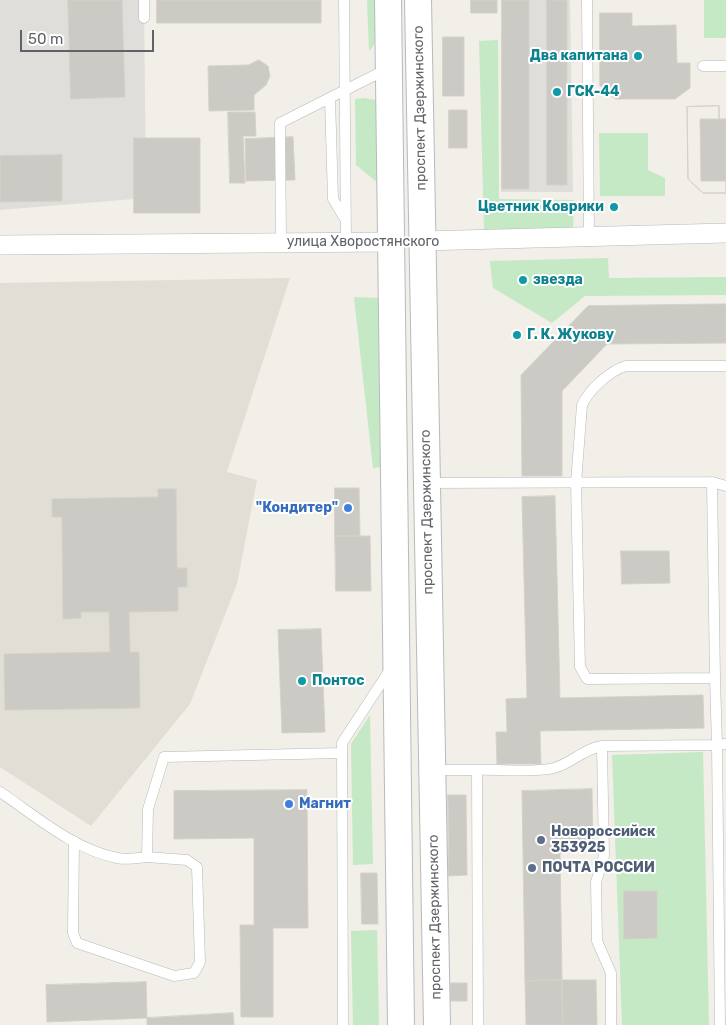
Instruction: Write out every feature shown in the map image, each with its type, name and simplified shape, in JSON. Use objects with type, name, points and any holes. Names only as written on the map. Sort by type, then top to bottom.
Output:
[{"type":"street","points":[[388,0],[401,1025]]},
{"type":"street","name":"проспект Дзержинского","points":[[418,0],[437,1025]]},
{"type":"street","name":"улица Хворостянского","points":[[0,245],[392,242],[726,233]]},
{"type":"street","points":[[394,485],[427,483]]},
{"type":"lane","points":[[144,0],[144,18]]},
{"type":"lane","points":[[344,0],[346,242]]},
{"type":"lane","points":[[587,0],[589,237]]},
{"type":"lane","points":[[703,66],[726,66]]},
{"type":"lane","points":[[281,242],[280,123],[390,67]]},
{"type":"lane","points":[[330,98],[333,200],[346,221]]},
{"type":"lane","points":[[715,678],[593,680],[587,679],[582,674],[576,483],[582,405],[586,398],[614,371],[632,365],[726,366]]},
{"type":"lane","points":[[427,483],[712,482],[726,486]]},
{"type":"lane","points":[[712,482],[715,678],[721,745],[720,1025]]},
{"type":"lane","points":[[343,1025],[342,743],[396,659]]},
{"type":"lane","points":[[432,770],[551,768],[565,764],[590,748],[602,746],[721,745]]},
{"type":"lane","points":[[602,746],[604,856],[596,882],[597,941],[610,973],[611,1025]]},
{"type":"lane","points":[[147,857],[148,809],[164,757],[342,753]]},
{"type":"lane","points":[[477,770],[478,1025]]},
{"type":"lane","points":[[0,792],[74,841],[118,858],[147,857],[187,860],[198,867],[200,962],[194,973],[174,976],[148,970],[77,943],[73,933],[74,841]]},
{"type":"shaded area","points":[[0,0],[144,0],[146,198],[0,210]]},
{"type":"shaded area","points":[[502,0],[570,0],[573,192],[501,192]]},
{"type":"shaded area","points":[[290,278],[227,472],[257,480],[237,584],[190,704],[91,826],[0,767],[0,283]]},
{"type":"green space","points":[[367,0],[375,0],[376,20],[375,41],[369,51]]},
{"type":"green space","points":[[704,0],[726,0],[726,38],[704,38]]},
{"type":"green space","points":[[498,40],[499,199],[574,200],[573,229],[484,230],[479,41]]},
{"type":"green space","points":[[355,99],[376,100],[378,183],[356,165]]},
{"type":"green space","points":[[599,133],[648,133],[648,170],[665,178],[665,196],[600,196]]},
{"type":"green space","points":[[608,258],[609,278],[726,277],[726,295],[585,296],[552,323],[493,288],[490,261]]},
{"type":"green space","points":[[354,297],[380,298],[382,467],[373,468]]},
{"type":"green space","points":[[370,715],[373,864],[353,865],[351,744]]},
{"type":"green space","points":[[703,752],[709,1025],[622,1025],[612,755]]},
{"type":"green space","points":[[377,930],[379,1025],[353,1025],[351,931]]},
{"type":"building","points":[[68,0],[122,0],[125,97],[71,99]]},
{"type":"building","points":[[157,0],[321,0],[321,23],[157,23]]},
{"type":"building","points":[[471,0],[497,0],[497,13],[471,13]]},
{"type":"building","points":[[502,0],[529,0],[529,189],[502,189]]},
{"type":"building","name":"ГСК-44","points":[[547,0],[567,0],[567,185],[547,185]]},
{"type":"building","name":"Два капитана","points":[[600,13],[632,13],[632,26],[676,25],[677,63],[690,63],[690,88],[675,99],[615,99],[600,86]]},
{"type":"building","points":[[443,37],[464,37],[464,96],[443,96]]},
{"type":"building","points":[[259,60],[268,66],[270,76],[266,85],[254,95],[254,110],[209,111],[208,66],[248,65]]},
{"type":"building","points":[[719,106],[719,119],[726,119],[726,193],[703,193],[688,179],[687,107]]},
{"type":"building","points":[[719,106],[719,119],[700,119],[701,181],[726,181],[726,193],[703,193],[688,179],[687,107]]},
{"type":"building","points":[[449,110],[467,110],[467,148],[449,148]]},
{"type":"building","points":[[228,112],[255,112],[256,136],[243,136],[245,183],[230,183]]},
{"type":"building","points":[[293,137],[295,180],[246,181],[245,139]]},
{"type":"building","points":[[134,138],[200,138],[200,213],[134,213]]},
{"type":"building","points":[[62,155],[62,201],[0,202],[0,156]]},
{"type":"building","points":[[726,304],[726,343],[607,344],[562,391],[562,476],[522,476],[521,375],[588,306]]},
{"type":"building","points":[[335,488],[359,488],[360,536],[335,536]]},
{"type":"building","points":[[158,489],[176,489],[177,568],[187,568],[187,587],[178,587],[178,611],[129,612],[130,652],[139,652],[140,708],[5,710],[4,654],[110,652],[109,612],[81,612],[81,618],[63,619],[62,517],[52,517],[52,499],[158,497]]},
{"type":"building","points":[[555,496],[560,698],[703,695],[704,728],[540,731],[541,764],[497,764],[496,732],[507,732],[506,699],[527,698],[522,497]]},
{"type":"building","points":[[335,536],[370,536],[371,591],[336,591]]},
{"type":"building","points":[[621,551],[669,551],[670,583],[622,584]]},
{"type":"building","name":"Понтос","points":[[321,629],[325,732],[282,733],[278,630]]},
{"type":"building","points":[[592,789],[593,852],[560,853],[562,980],[525,981],[522,791]]},
{"type":"building","points":[[307,790],[308,928],[273,928],[273,1017],[241,1017],[240,925],[254,925],[254,838],[174,839],[174,791]]},
{"type":"building","points":[[448,795],[466,795],[467,875],[449,876]]},
{"type":"building","points":[[361,873],[377,873],[378,924],[362,924]]},
{"type":"building","points":[[624,891],[657,891],[657,938],[624,939]]},
{"type":"building","points":[[562,980],[596,980],[597,1025],[563,1025]]},
{"type":"building","points":[[562,980],[563,1025],[526,1025],[525,981]]},
{"type":"building","points":[[146,982],[147,1018],[47,1022],[46,985]]},
{"type":"building","points":[[451,983],[467,983],[467,1001],[451,1001]]},
{"type":"building","points":[[233,1013],[234,1025],[147,1025],[147,1018]]},
{"type":"place","name":"Два капитана","points":[[638,56]]},
{"type":"place","name":"ГСК-44","points":[[557,92]]},
{"type":"place","name":"Цветник Коврики","points":[[614,207]]},
{"type":"place","name":"звезда","points":[[523,280]]},
{"type":"place","name":"Г. К. Жукову","points":[[517,335]]},
{"type":"place","name":"\"Кондитер\"","points":[[348,508]]},
{"type":"place","name":"Понтос","points":[[302,681]]},
{"type":"place","name":"Магнит","points":[[289,804]]},
{"type":"place","name":"Новороссийск 353925","points":[[541,840]]},
{"type":"place","name":"ПОЧТА РОССИИ","points":[[532,868]]}]
